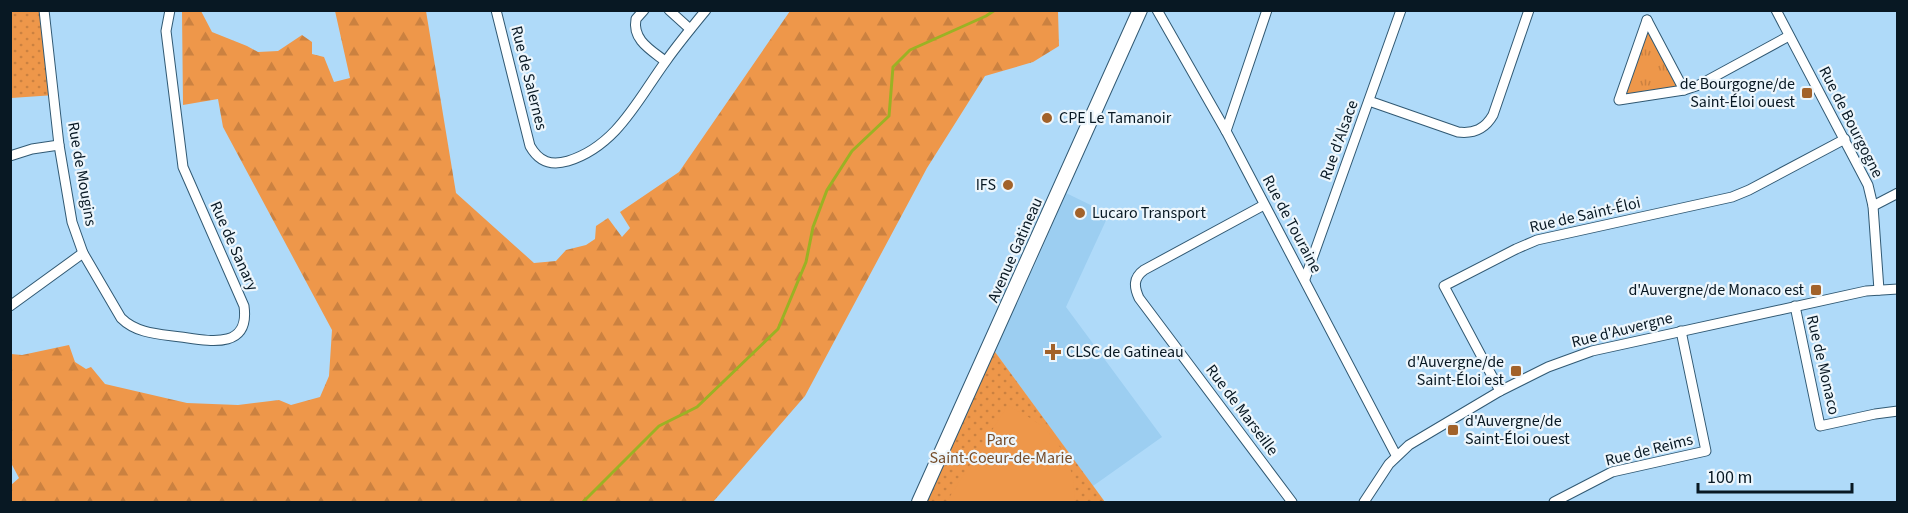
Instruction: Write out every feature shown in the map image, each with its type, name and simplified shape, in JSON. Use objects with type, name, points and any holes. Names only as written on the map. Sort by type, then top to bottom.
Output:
[{"type":"street","name":"Rue de Mougins","points":[[44,10],[59,145],[72,222],[83,253]]},
{"type":"street","name":"Rue de Sanary","points":[[83,253],[121,318],[135,329],[220,342],[234,336],[241,329],[244,321],[244,306],[183,167],[166,31],[170,10]]},
{"type":"street","name":"Rue de Salernes","points":[[495,10],[530,146],[538,157],[549,163],[563,162],[580,156],[592,151],[609,138],[627,119],[665,61],[706,10]]},
{"type":"street","points":[[644,10],[636,19],[635,32],[642,43],[665,61]]},
{"type":"street","points":[[669,10],[690,29]]},
{"type":"street","name":"Avenue Gatineau","points":[[918,502],[1140,10]]},
{"type":"street","name":"Rue de Touraine","points":[[1157,10],[1226,131],[1396,455]]},
{"type":"street","points":[[1226,131],[1267,10]]},
{"type":"street","name":"Rue d'Alsace","points":[[1305,279],[1401,10]]},
{"type":"street","points":[[1369,100],[1458,132],[1473,132],[1485,127],[1492,115],[1529,10]]},
{"type":"street","name":"Rue de Bourgogne","points":[[1776,10],[1845,139],[1871,195],[1879,290]]},
{"type":"street","points":[[1684,90],[1647,20],[1619,100],[1684,90],[1699,85],[1789,36]]},
{"type":"street","name":"Rue de Saint-Éloi","points":[[1500,391],[1444,286],[1537,240],[1732,197],[1845,139]]},
{"type":"street","points":[[10,156],[32,148],[59,145]]},
{"type":"street","points":[[1873,206],[1898,194]]},
{"type":"street","name":"Rue de Marseille","points":[[1264,205],[1144,270],[1135,279],[1135,286],[1139,298],[1293,502]]},
{"type":"street","points":[[10,306],[83,253]]},
{"type":"street","name":"Rue d'Auvergne","points":[[1364,502],[1396,455],[1432,430],[1500,391],[1548,367],[1592,351],[1681,331],[1795,306],[1879,290],[1898,289]]},
{"type":"street","name":"Rue de Monaco","points":[[1795,306],[1821,426],[1898,411]]},
{"type":"street","name":"Rue de Reims","points":[[1554,502],[1612,472],[1706,451],[1681,331]]},
{"type":"shaded area","points":[[1066,193],[1109,214],[1066,307],[1162,437],[1093,486],[990,345],[1034,267]]},
{"type":"green space","points":[[11,11],[44,11],[55,95],[11,98]]},
{"type":"green space","points":[[182,11],[201,11],[212,32],[258,52],[278,51],[302,35],[312,42],[312,54],[324,57],[334,82],[350,78],[335,11],[426,11],[456,193],[534,263],[556,261],[566,250],[586,245],[595,239],[596,226],[608,218],[622,237],[630,228],[620,212],[679,172],[790,11],[1058,11],[1059,46],[1033,62],[985,76],[927,168],[805,396],[713,502],[11,502],[11,485],[19,478],[11,463],[11,354],[22,355],[69,345],[75,362],[86,369],[91,367],[105,384],[187,403],[238,405],[279,400],[291,405],[320,397],[329,376],[332,330],[223,127],[218,99],[183,105]]},
{"type":"green space","points":[[1647,20],[1684,90],[1619,100]]},
{"type":"green space","name":"Parc Saint-Coeur-de-Marie","points":[[990,345],[1105,502],[919,502]]},
{"type":"green space","points":[[1008,405],[1043,427],[1060,447],[1072,473],[1074,502],[947,501]]},
{"type":"waterway","points":[[583,502],[659,426],[697,407],[778,329],[806,262],[813,227],[827,190],[852,151],[889,116],[893,67],[910,50],[995,10]]},
{"type":"place","name":"de Bourgogne/de Saint-Éloi ouest","points":[[1807,93]]},
{"type":"place","name":"CPE Le Tamanoir","points":[[1047,118]]},
{"type":"place","name":"IFS","points":[[1008,185]]},
{"type":"place","name":"Lucaro Transport","points":[[1080,213]]},
{"type":"place","name":"d'Auvergne/de Monaco est","points":[[1816,290]]},
{"type":"place","name":"CLSC de Gatineau","points":[[1053,352]]},
{"type":"place","name":"d'Auvergne/de Saint-Éloi est","points":[[1516,371]]},
{"type":"place","name":"d'Auvergne/de Saint-Éloi ouest","points":[[1453,430]]}]
